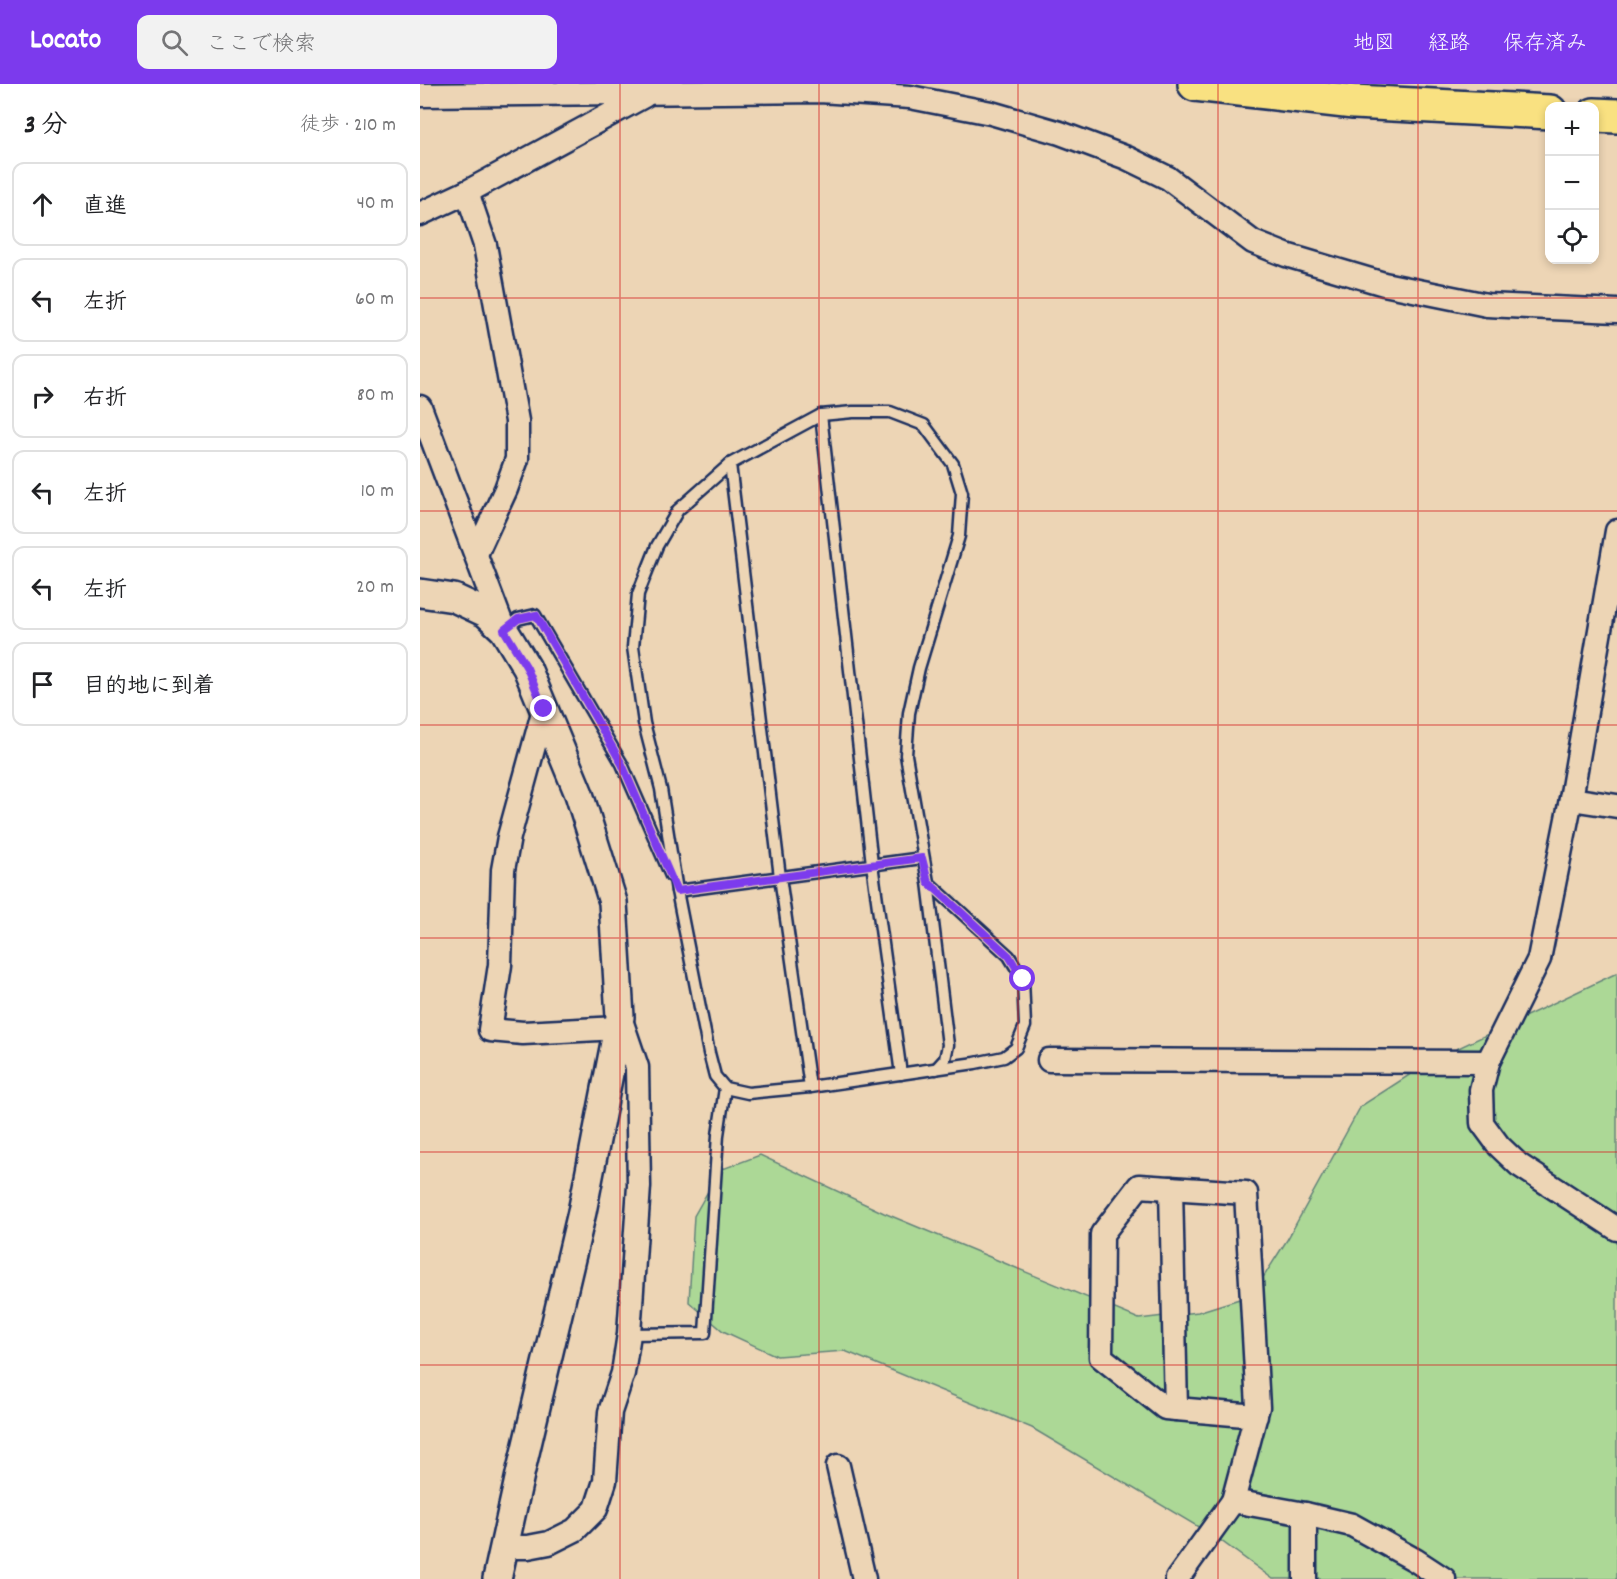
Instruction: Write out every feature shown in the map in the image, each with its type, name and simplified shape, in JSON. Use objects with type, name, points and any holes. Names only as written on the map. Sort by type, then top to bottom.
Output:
[{"type":"main road","points":[[1195,84],[1354,102],[1545,112]]},
{"type":"main road","points":[[1599,115],[1617,116]]},
{"type":"street","points":[[420,95],[820,91],[910,97],[991,113],[1060,133],[1127,158],[1168,178],[1253,242],[1286,255],[1384,284],[1487,305],[1617,311]]},
{"type":"street","points":[[420,214],[467,192],[648,94]]},
{"type":"street","points":[[467,192],[485,245],[517,421],[517,459],[476,554]]},
{"type":"street","points":[[420,407],[504,630],[527,668],[579,794],[613,902],[619,1023],[582,1212],[497,1579]]},
{"type":"street","points":[[1617,531],[1571,799],[1539,960],[1488,1062],[1481,1090],[1482,1123],[1499,1146],[1519,1165],[1617,1229]]},
{"type":"street","points":[[420,593],[454,598],[486,613],[504,630]]},
{"type":"street","points":[[544,709],[509,837],[503,870],[500,965],[490,1030],[523,1033],[619,1023]]},
{"type":"street","points":[[1571,799],[1617,806]]},
{"type":"street","points":[[504,1547],[528,1547],[549,1543],[575,1530],[596,1509],[604,1481],[610,1412],[622,1373],[629,1334],[639,1186],[637,1067],[619,1023]]},
{"type":"street","points":[[1049,1060],[1488,1062]]},
{"type":"street","points":[[1177,1579],[1233,1501],[1256,1416],[1258,1407],[1246,1193],[1139,1186],[1102,1234],[1101,1357],[1165,1408],[1256,1416]]},
{"type":"street","points":[[1171,1188],[1176,1409]]},
{"type":"street","points":[[838,1466],[864,1579]]},
{"type":"street","points":[[1233,1501],[1352,1525],[1443,1578]]},
{"type":"street","points":[[1305,1514],[1305,1579]]},
{"type":"lane","points":[[928,882],[1009,956],[1023,979],[1025,1026],[1016,1048],[1004,1057],[936,1069],[810,1087],[748,1093],[725,1088],[715,1077],[708,1053],[677,891],[661,789],[644,723],[633,647],[638,594],[657,546],[678,510],[730,464],[821,415],[890,412],[924,425],[953,464],[962,493],[959,536],[919,669],[909,713],[906,755],[922,858],[928,882],[948,1045],[945,1059],[936,1069]]},
{"type":"lane","points":[[821,415],[872,864],[901,1074]]},
{"type":"lane","points":[[730,464],[780,877],[810,1087]]},
{"type":"lane","points":[[504,630],[518,619],[536,615],[622,764],[677,891]]},
{"type":"lane","points":[[677,891],[922,858]]},
{"type":"lane","points":[[629,1334],[705,1333],[718,1135],[725,1088]]},
{"type":"green space","points":[[1617,973],[1617,1579],[1273,1579],[1217,1538],[1032,1428],[845,1351],[777,1356],[723,1331],[689,1302],[694,1216],[720,1170],[760,1155],[884,1213],[1139,1319],[1198,1312],[1252,1295],[1287,1240],[1361,1106],[1431,1061]]},
{"type":"route","points":[[544,709],[527,668],[504,630],[518,619],[536,615],[622,764],[677,891],[922,858],[928,882],[1009,956],[1023,979]]}]
